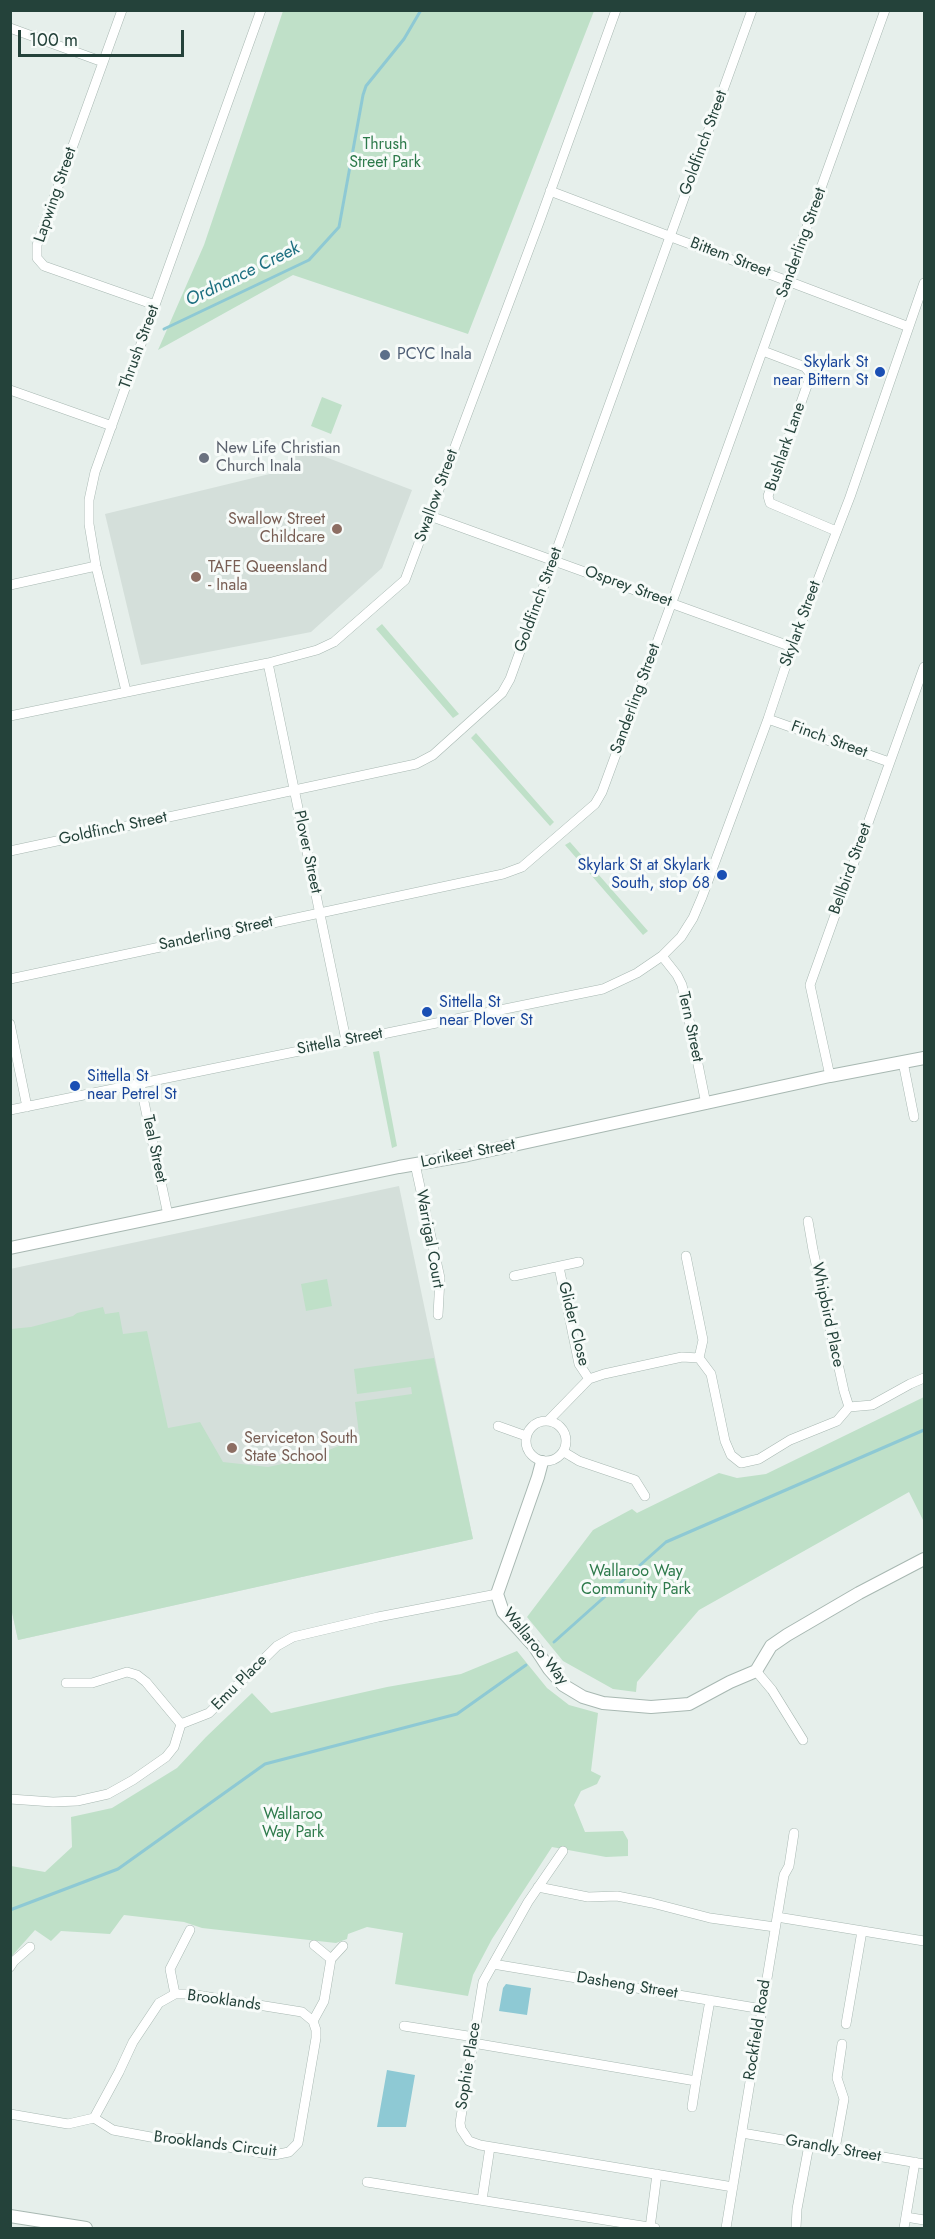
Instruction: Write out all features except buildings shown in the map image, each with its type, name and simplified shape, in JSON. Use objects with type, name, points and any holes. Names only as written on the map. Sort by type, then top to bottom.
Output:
[{"type":"street","name":"Lapwing Street","points":[[122,10],[37,245],[37,258],[44,266],[155,305]]},
{"type":"street","name":"Thrush Street","points":[[126,691],[96,566],[89,524],[89,500],[95,472],[261,10]]},
{"type":"street","name":"Swallow Street","points":[[10,716],[268,663],[317,650],[334,642],[405,580],[616,10]]},
{"type":"street","name":"Goldfinch Street","points":[[10,851],[416,764],[433,755],[502,693],[510,680],[752,10]]},
{"type":"street","name":"Sanderling Street","points":[[10,979],[503,874],[522,867],[595,804],[602,792],[672,603],[885,10]]},
{"type":"street","points":[[10,28],[103,62]]},
{"type":"street","name":"Bittem Street","points":[[550,191],[909,327]]},
{"type":"street","name":"Skylark Street","points":[[662,956],[681,937],[693,918],[768,719],[924,283]]},
{"type":"street","name":"Bushlark Lane","points":[[763,351],[805,367],[810,373],[768,496],[770,503],[836,531]]},
{"type":"street","points":[[10,390],[112,426]]},
{"type":"street","name":"Osprey Street","points":[[430,516],[792,647]]},
{"type":"street","points":[[10,585],[96,566]]},
{"type":"street","name":"Plover Street","points":[[268,663],[346,1040]]},
{"type":"street","name":"Bellbird Street","points":[[830,1076],[810,985],[924,667]]},
{"type":"street","name":"Finch Street","points":[[768,719],[889,762]]},
{"type":"street","name":"Sittella Street","points":[[10,1110],[603,989],[637,974],[662,956]]},
{"type":"street","name":"Tern Street","points":[[662,956],[677,975],[682,986],[706,1104]]},
{"type":"street","points":[[10,1024],[27,1107]]},
{"type":"street","name":"Lorikeet Street","points":[[10,1248],[468,1155],[830,1076],[924,1058]]},
{"type":"street","points":[[903,1062],[914,1117]]},
{"type":"street","name":"Teal Street","points":[[140,1083],[168,1215]]},
{"type":"street","name":"Warrigal Court","points":[[415,1164],[440,1278],[438,1315]]},
{"type":"street","name":"Whipbird Place","points":[[808,1221],[849,1407]]},
{"type":"street","points":[[686,1256],[703,1340],[699,1358],[711,1374],[728,1448],[731,1455],[741,1463],[759,1459],[790,1440],[837,1421],[849,1407],[872,1405],[924,1378]]},
{"type":"street","name":"Glider Close","points":[[514,1276],[579,1262]]},
{"type":"street","name":"Glider Close","points":[[559,1267],[579,1364],[589,1379]]},
{"type":"street","points":[[549,1421],[589,1379],[682,1357],[699,1358]]},
{"type":"street","points":[[549,1421],[559,1425],[567,1440],[564,1452],[554,1460],[542,1462],[532,1457],[528,1451],[526,1436],[536,1424],[549,1421]]},
{"type":"street","points":[[498,1426],[526,1436]]},
{"type":"street","points":[[564,1452],[579,1461],[635,1480],[645,1496]]},
{"type":"street","name":"Wallaroo Way","points":[[542,1462],[497,1594],[503,1612],[534,1646],[563,1685],[583,1697],[603,1703],[670,1707],[689,1704],[756,1671]]},
{"type":"street","points":[[803,1740],[772,1690],[756,1671],[771,1646],[859,1593],[924,1559]]},
{"type":"street","name":"Emu Place","points":[[181,1724],[209,1713],[277,1646],[294,1637],[378,1617],[497,1594]]},
{"type":"street","points":[[10,1799],[77,1801],[108,1794],[166,1757],[174,1747],[181,1724],[146,1682],[137,1675],[127,1672],[92,1683],[66,1683]]},
{"type":"street","name":"Rockfield Road","points":[[726,2229],[784,1875],[789,1866],[794,1833]]},
{"type":"street","name":"Sophie Place","points":[[563,1851],[538,1887],[483,1982],[460,2123],[461,2129],[469,2141],[490,2147],[733,2187]]},
{"type":"street","points":[[538,1887],[588,1897],[617,1896],[710,1918],[776,1927]]},
{"type":"street","points":[[777,1917],[924,1941]]},
{"type":"street","points":[[175,1994],[170,1969],[190,1930]]},
{"type":"street","points":[[846,2024],[862,1930]]},
{"type":"street","points":[[314,1946],[331,1959]]},
{"type":"street","points":[[313,2021],[324,2001],[331,1959],[343,1946]]},
{"type":"street","points":[[10,1967],[30,1947]]},
{"type":"street","name":"Dasheng Street","points":[[493,1964],[762,2009]]},
{"type":"street","name":"Brooklands","points":[[94,2118],[132,2042],[159,2003],[175,1994],[190,1994],[302,2013],[313,2021]]},
{"type":"street","points":[[692,2107],[710,2000]]},
{"type":"street","name":"Brooklands Circuit","points":[[94,2118],[113,2130],[156,2139],[177,2138],[274,2154],[289,2152],[298,2143],[316,2038],[313,2021]]},
{"type":"street","points":[[404,2026],[696,2081]]},
{"type":"street","points":[[836,2149],[844,2099],[837,2078],[842,2044]]},
{"type":"street","points":[[10,2114],[68,2124],[94,2118]]},
{"type":"street","name":"Grandly Street","points":[[742,2133],[920,2163]]},
{"type":"street","points":[[796,2229],[797,2209],[809,2145]]},
{"type":"street","points":[[482,2200],[490,2147]]},
{"type":"street","points":[[904,2229],[920,2163]]},
{"type":"street","points":[[367,2182],[652,2228],[657,2174]]},
{"type":"street","points":[[10,2216],[86,2229]]},
{"type":"street","points":[[906,2217],[924,2220]]},
{"type":"shaded area","points":[[294,445],[412,490],[382,568],[311,632],[141,665],[105,514],[286,470]]},
{"type":"shaded area","name":"Serviceton South State School","points":[[399,1186],[473,1539],[18,1640],[10,1603],[10,1269]]},
{"type":"green space","name":"Thrush Street Park","points":[[283,11],[594,11],[468,334],[293,275],[158,350],[204,245]]},
{"type":"green space","points":[[322,397],[342,405],[331,434],[311,426]]},
{"type":"green space","points":[[382,624],[459,714],[453,718],[376,629]]},
{"type":"green space","points":[[476,733],[554,822],[550,826],[471,738]]},
{"type":"green space","points":[[570,842],[648,931],[643,935],[565,845]]},
{"type":"green space","points":[[379,1051],[397,1146],[392,1148],[373,1052]]},
{"type":"green space","points":[[327,1279],[332,1306],[306,1311],[301,1284]]},
{"type":"green space","points":[[103,1307],[105,1314],[119,1312],[123,1334],[147,1331],[168,1428],[200,1422],[223,1462],[268,1467],[310,1458],[348,1442],[359,1434],[355,1402],[412,1394],[411,1387],[357,1394],[354,1369],[434,1358],[473,1539],[18,1640],[10,1603],[11,1329],[31,1327]]},
{"type":"green space","name":"Wallaroo Way Community Park","points":[[924,1397],[924,1522],[909,1492],[699,1610],[637,1682],[636,1692],[613,1689],[563,1661],[527,1617],[593,1530],[632,1509],[637,1513],[719,1473],[737,1478],[766,1474]]},
{"type":"green space","name":"Wallaroo Way Park","points":[[517,1651],[547,1688],[569,1705],[598,1713],[591,1771],[601,1776],[597,1784],[581,1791],[574,1805],[585,1832],[623,1831],[628,1840],[628,1856],[606,1857],[552,1847],[492,1939],[473,1975],[468,1996],[395,1984],[403,1933],[367,1927],[348,1934],[347,1939],[336,1943],[202,1928],[184,1922],[124,1915],[110,1934],[61,1931],[51,1941],[35,1930],[11,1957],[11,1866],[45,1872],[72,1847],[71,1817],[112,1808],[177,1768],[252,1693],[271,1713],[387,1687],[461,1674]]},
{"type":"water","points":[[506,1984],[531,1988],[527,2015],[499,2011],[503,1988]]},
{"type":"water","points":[[387,2070],[415,2075],[406,2127],[377,2127]]},
{"type":"waterway","name":"Ordnance Creek","points":[[164,329],[309,260],[339,227],[366,86],[404,39],[421,10]]},
{"type":"waterway","points":[[554,1642],[666,1542],[924,1430]]},
{"type":"waterway","points":[[10,1910],[118,1869],[265,1764],[457,1714],[526,1665]]},
{"type":"place","name":"PCYC Inala","points":[[385,355]]},
{"type":"place","name":"Skylark St near Bittern St","points":[[880,372]]},
{"type":"place","name":"New Life Christian Church Inala","points":[[204,458]]},
{"type":"place","name":"Swallow Street Childcare","points":[[337,529]]},
{"type":"place","name":"TAFE Queensland - Inala","points":[[196,577]]},
{"type":"place","name":"Skylark St at Skylark South, stop 68","points":[[722,875]]},
{"type":"place","name":"Sittella St near Plover St","points":[[427,1012]]},
{"type":"place","name":"Sittella St near Petrel St","points":[[75,1086]]},
{"type":"place","name":"Serviceton South State School","points":[[232,1448]]}]
